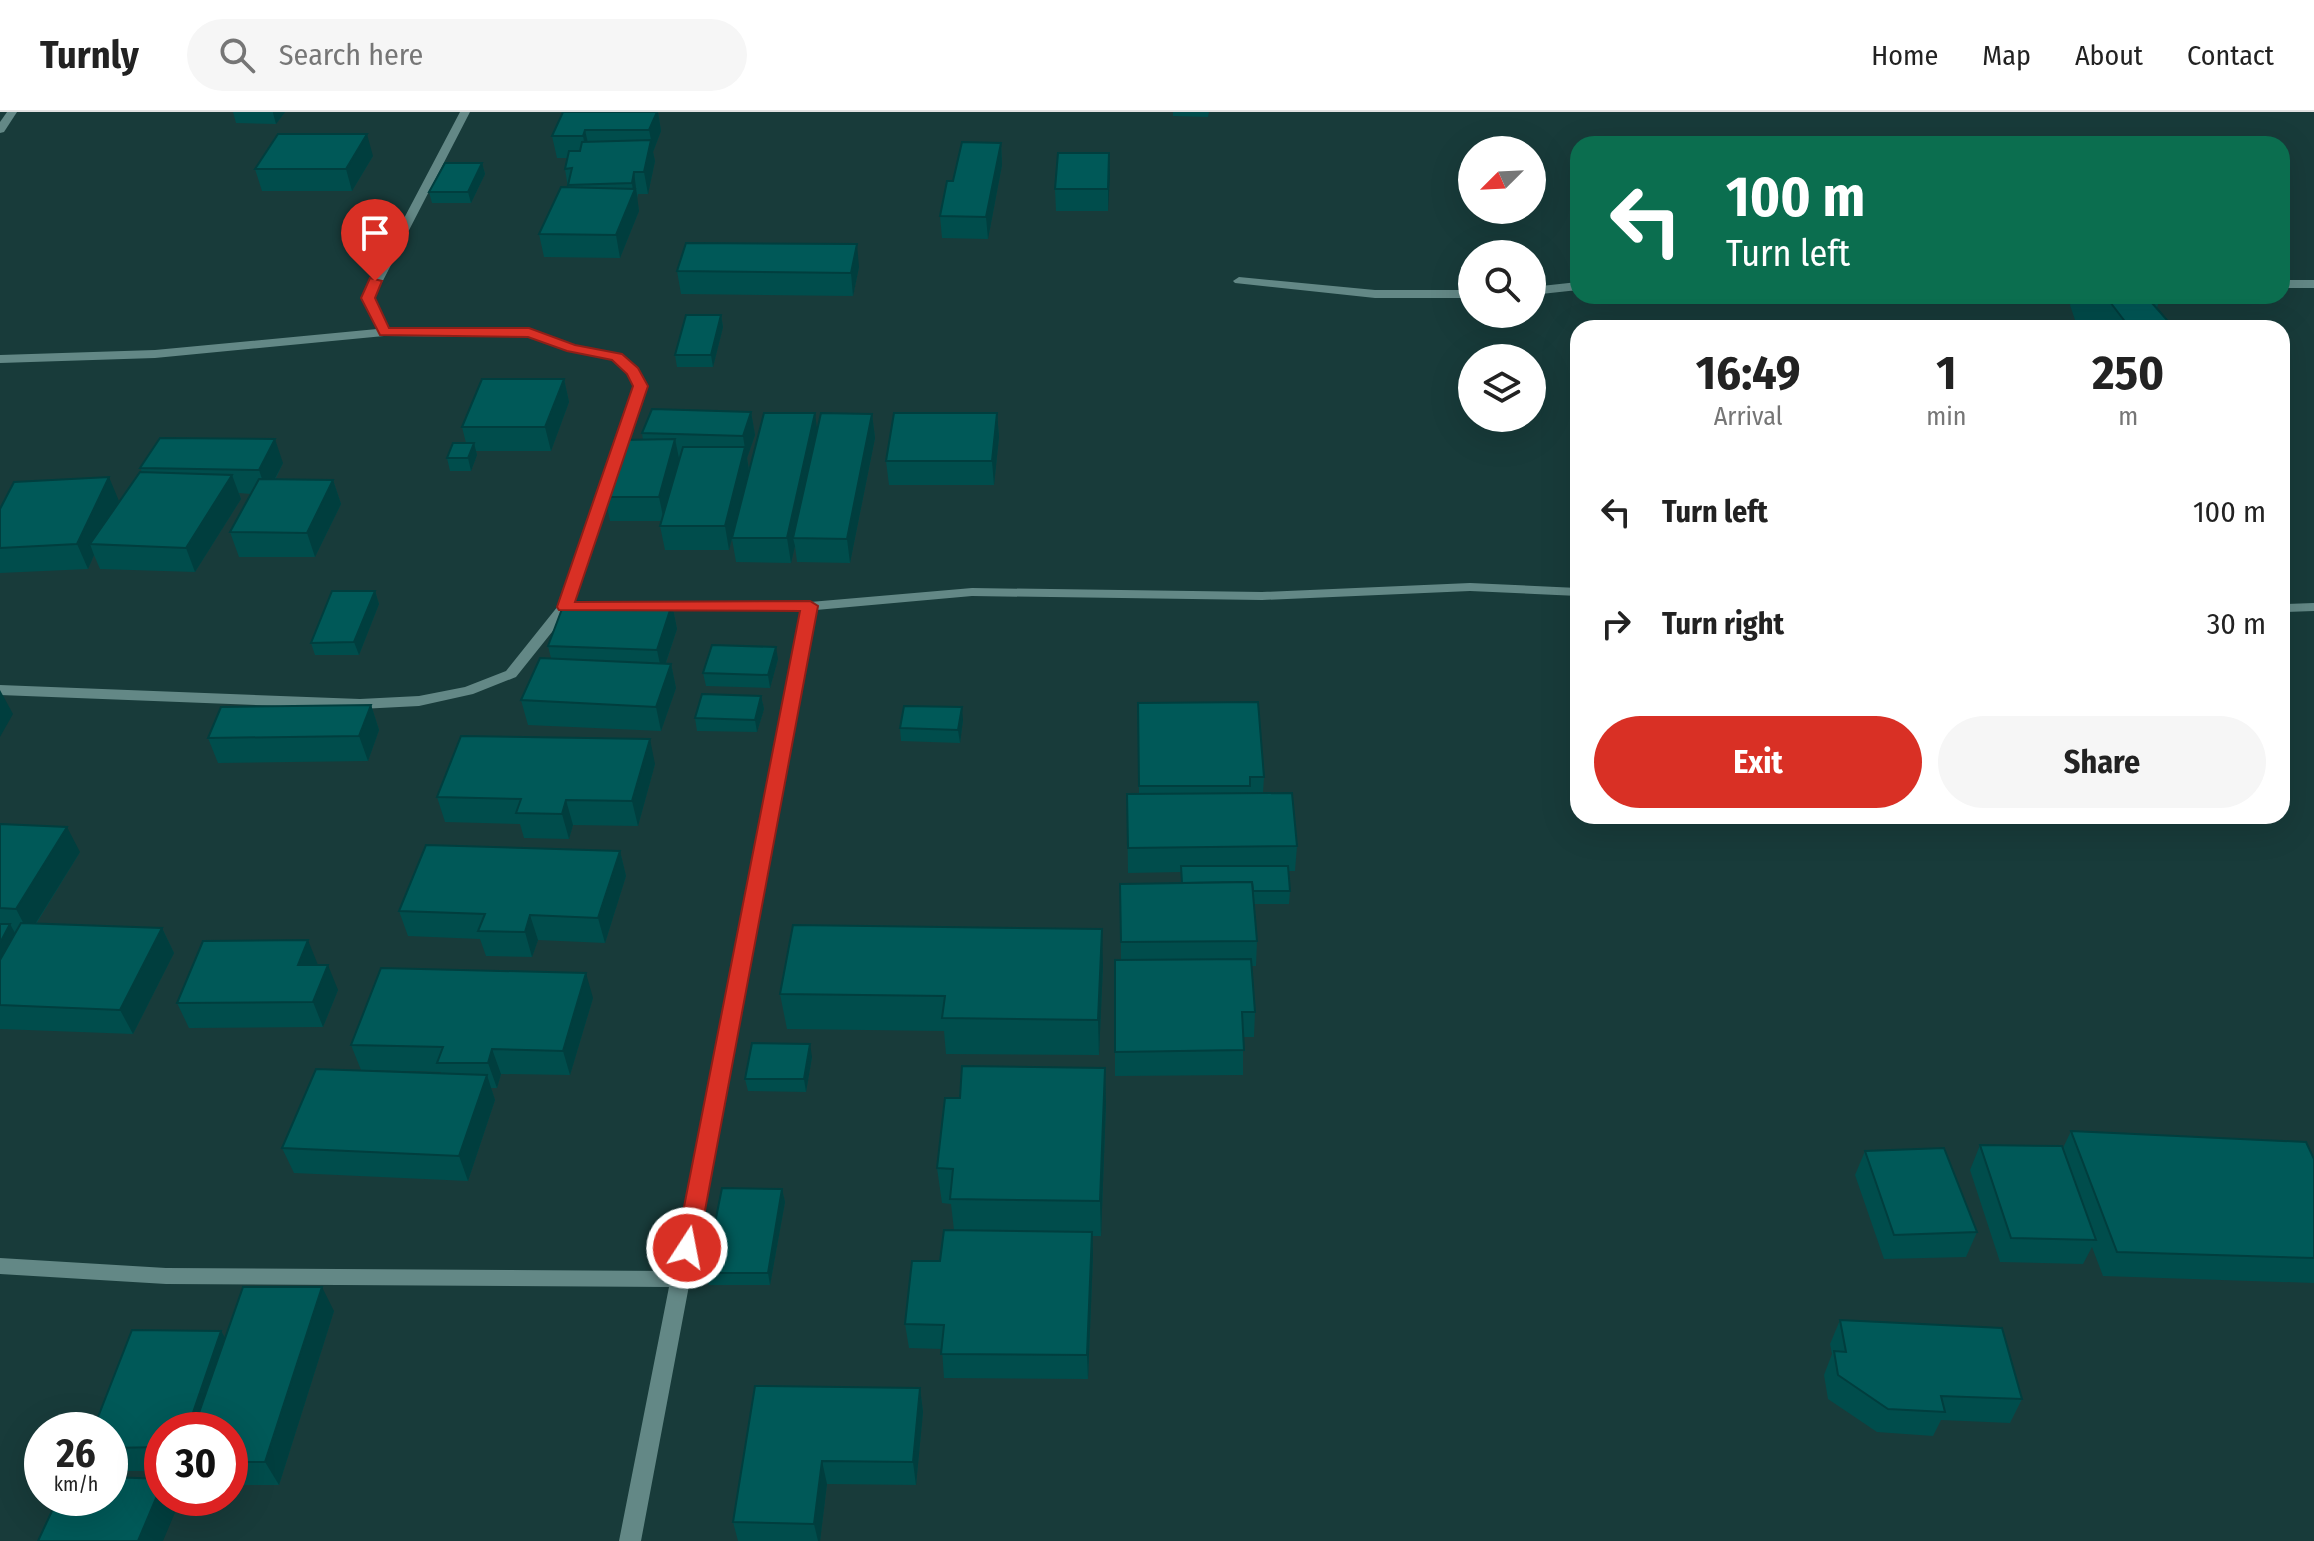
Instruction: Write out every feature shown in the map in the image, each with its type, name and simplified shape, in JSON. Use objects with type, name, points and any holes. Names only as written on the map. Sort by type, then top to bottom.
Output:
[{"type":"street","points":[[0,130],[12,112]]},
{"type":"street","points":[[384,332],[368,298],[465,112]]},
{"type":"street","points":[[1239,281],[1375,294],[1458,294]]},
{"type":"street","points":[[2290,284],[2314,284]]},
{"type":"street","points":[[1546,289],[1570,287]]},
{"type":"street","points":[[0,359],[155,354],[384,332],[529,333],[572,348],[617,357],[633,371],[641,386],[573,607],[511,674],[468,691],[419,701],[360,704],[0,690]]},
{"type":"street","points":[[640,607],[810,606],[972,592],[1262,596],[1470,587],[1570,592]]},
{"type":"street","points":[[630,1541],[810,606]]},
{"type":"street","points":[[2290,608],[2314,607]]},
{"type":"street","points":[[0,1266],[166,1276],[681,1279]]},
{"type":"building","points":[[563,112],[657,112],[649,130],[585,130],[583,136],[552,136]]},
{"type":"building","points":[[278,134],[367,134],[346,169],[255,169]]},
{"type":"building","points":[[651,140],[644,172],[634,172],[632,183],[568,185],[572,168],[565,169],[569,151],[580,151],[582,142]]},
{"type":"building","points":[[962,142],[1001,143],[986,217],[940,216],[947,181],[953,181]]},
{"type":"building","points":[[1058,153],[1109,153],[1108,189],[1055,189]]},
{"type":"building","points":[[445,163],[482,163],[468,192],[429,192]]},
{"type":"building","points":[[561,187],[635,189],[616,235],[539,234]]},
{"type":"building","points":[[686,243],[857,244],[851,273],[677,271]]},
{"type":"building","points":[[2112,304],[2153,304],[2167,320],[2124,320]]},
{"type":"building","points":[[686,315],[721,315],[711,355],[675,355]]},
{"type":"building","points":[[482,379],[564,379],[545,427],[462,427]]},
{"type":"building","points":[[652,409],[751,412],[743,436],[642,433]]},
{"type":"building","points":[[764,413],[815,413],[787,538],[732,538]]},
{"type":"building","points":[[821,413],[872,414],[847,539],[793,538]]},
{"type":"building","points":[[894,413],[997,413],[992,461],[886,461]]},
{"type":"building","points":[[160,438],[275,439],[259,470],[140,468]]},
{"type":"building","points":[[675,439],[659,497],[605,497],[623,440]]},
{"type":"building","points":[[453,443],[474,443],[468,458],[447,458]]},
{"type":"building","points":[[683,447],[745,447],[725,526],[660,526]]},
{"type":"building","points":[[140,472],[232,475],[186,548],[90,544]]},
{"type":"building","points":[[109,477],[77,544],[0,548],[0,509],[14,482]]},
{"type":"building","points":[[259,479],[333,480],[307,533],[230,532]]},
{"type":"building","points":[[332,591],[375,591],[354,642],[311,643]]},
{"type":"building","points":[[565,601],[672,604],[657,650],[548,646]]},
{"type":"building","points":[[712,645],[776,647],[768,675],[703,673]]},
{"type":"building","points":[[540,658],[671,664],[656,707],[521,700]]},
{"type":"building","points":[[702,694],[761,696],[755,720],[695,718]]},
{"type":"building","points":[[1258,702],[1264,777],[1250,777],[1250,786],[1139,786],[1138,703]]},
{"type":"building","points":[[371,705],[359,736],[208,738],[221,707]]},
{"type":"building","points":[[904,706],[962,707],[958,730],[900,728]]},
{"type":"building","points":[[461,736],[650,739],[632,801],[566,800],[562,814],[516,813],[521,799],[437,797]]},
{"type":"building","points":[[1292,793],[1297,846],[1128,848],[1127,794]]},
{"type":"building","points":[[0,824],[67,827],[16,909],[0,908]]},
{"type":"building","points":[[426,845],[620,851],[598,918],[530,915],[525,932],[478,931],[485,914],[399,911]]},
{"type":"building","points":[[1181,866],[1288,866],[1290,891],[1253,891],[1252,882],[1182,883]]},
{"type":"building","points":[[1252,882],[1257,941],[1121,942],[1120,884]]},
{"type":"building","points":[[21,923],[162,928],[120,1010],[0,1005],[0,960]]},
{"type":"building","points":[[0,924],[10,924],[0,943]]},
{"type":"building","points":[[793,925],[1102,929],[1098,1020],[942,1018],[945,996],[780,994]]},
{"type":"building","points":[[308,940],[298,965],[328,965],[313,1002],[177,1003],[203,941]]},
{"type":"building","points":[[1251,959],[1255,1012],[1242,1012],[1244,1050],[1115,1052],[1115,960]]},
{"type":"building","points":[[381,968],[586,973],[563,1051],[492,1049],[488,1063],[437,1063],[443,1047],[351,1045]]},
{"type":"building","points":[[752,1043],[810,1044],[804,1079],[745,1079]]},
{"type":"building","points":[[962,1066],[1105,1068],[1100,1201],[950,1199],[953,1169],[937,1168],[945,1098],[960,1098]]},
{"type":"building","points":[[316,1069],[487,1075],[459,1156],[282,1148]]},
{"type":"building","points":[[2071,1131],[2306,1142],[2314,1159],[2314,1258],[2117,1252]]},
{"type":"building","points":[[1980,1145],[2062,1146],[2096,1240],[2011,1238]]},
{"type":"building","points":[[1944,1148],[1977,1232],[1894,1235],[1865,1151]]},
{"type":"building","points":[[722,1188],[782,1189],[768,1273],[705,1273]]},
{"type":"building","points":[[944,1230],[1092,1232],[1087,1355],[941,1354],[944,1325],[905,1324],[912,1261],[940,1261]]},
{"type":"building","points":[[243,1287],[322,1287],[265,1462],[248,1462],[248,1412],[199,1412]]},
{"type":"building","points":[[1840,1320],[2002,1328],[2022,1399],[1941,1396],[1945,1412],[1888,1409],[1838,1375],[1834,1351],[1846,1352]]},
{"type":"building","points":[[132,1330],[221,1331],[193,1412],[144,1412],[144,1447],[128,1448],[128,1412],[100,1412]]},
{"type":"building","points":[[755,1386],[920,1388],[913,1462],[822,1461],[814,1524],[733,1522]]},
{"type":"building","points":[[128,1478],[144,1478],[144,1516],[149,1516],[138,1541],[38,1541],[50,1516],[128,1516]]},
{"type":"route","points":[[375,281],[368,298],[384,332],[529,333],[572,348],[617,357],[633,371],[641,386],[565,607],[810,606],[687,1248]]}]
